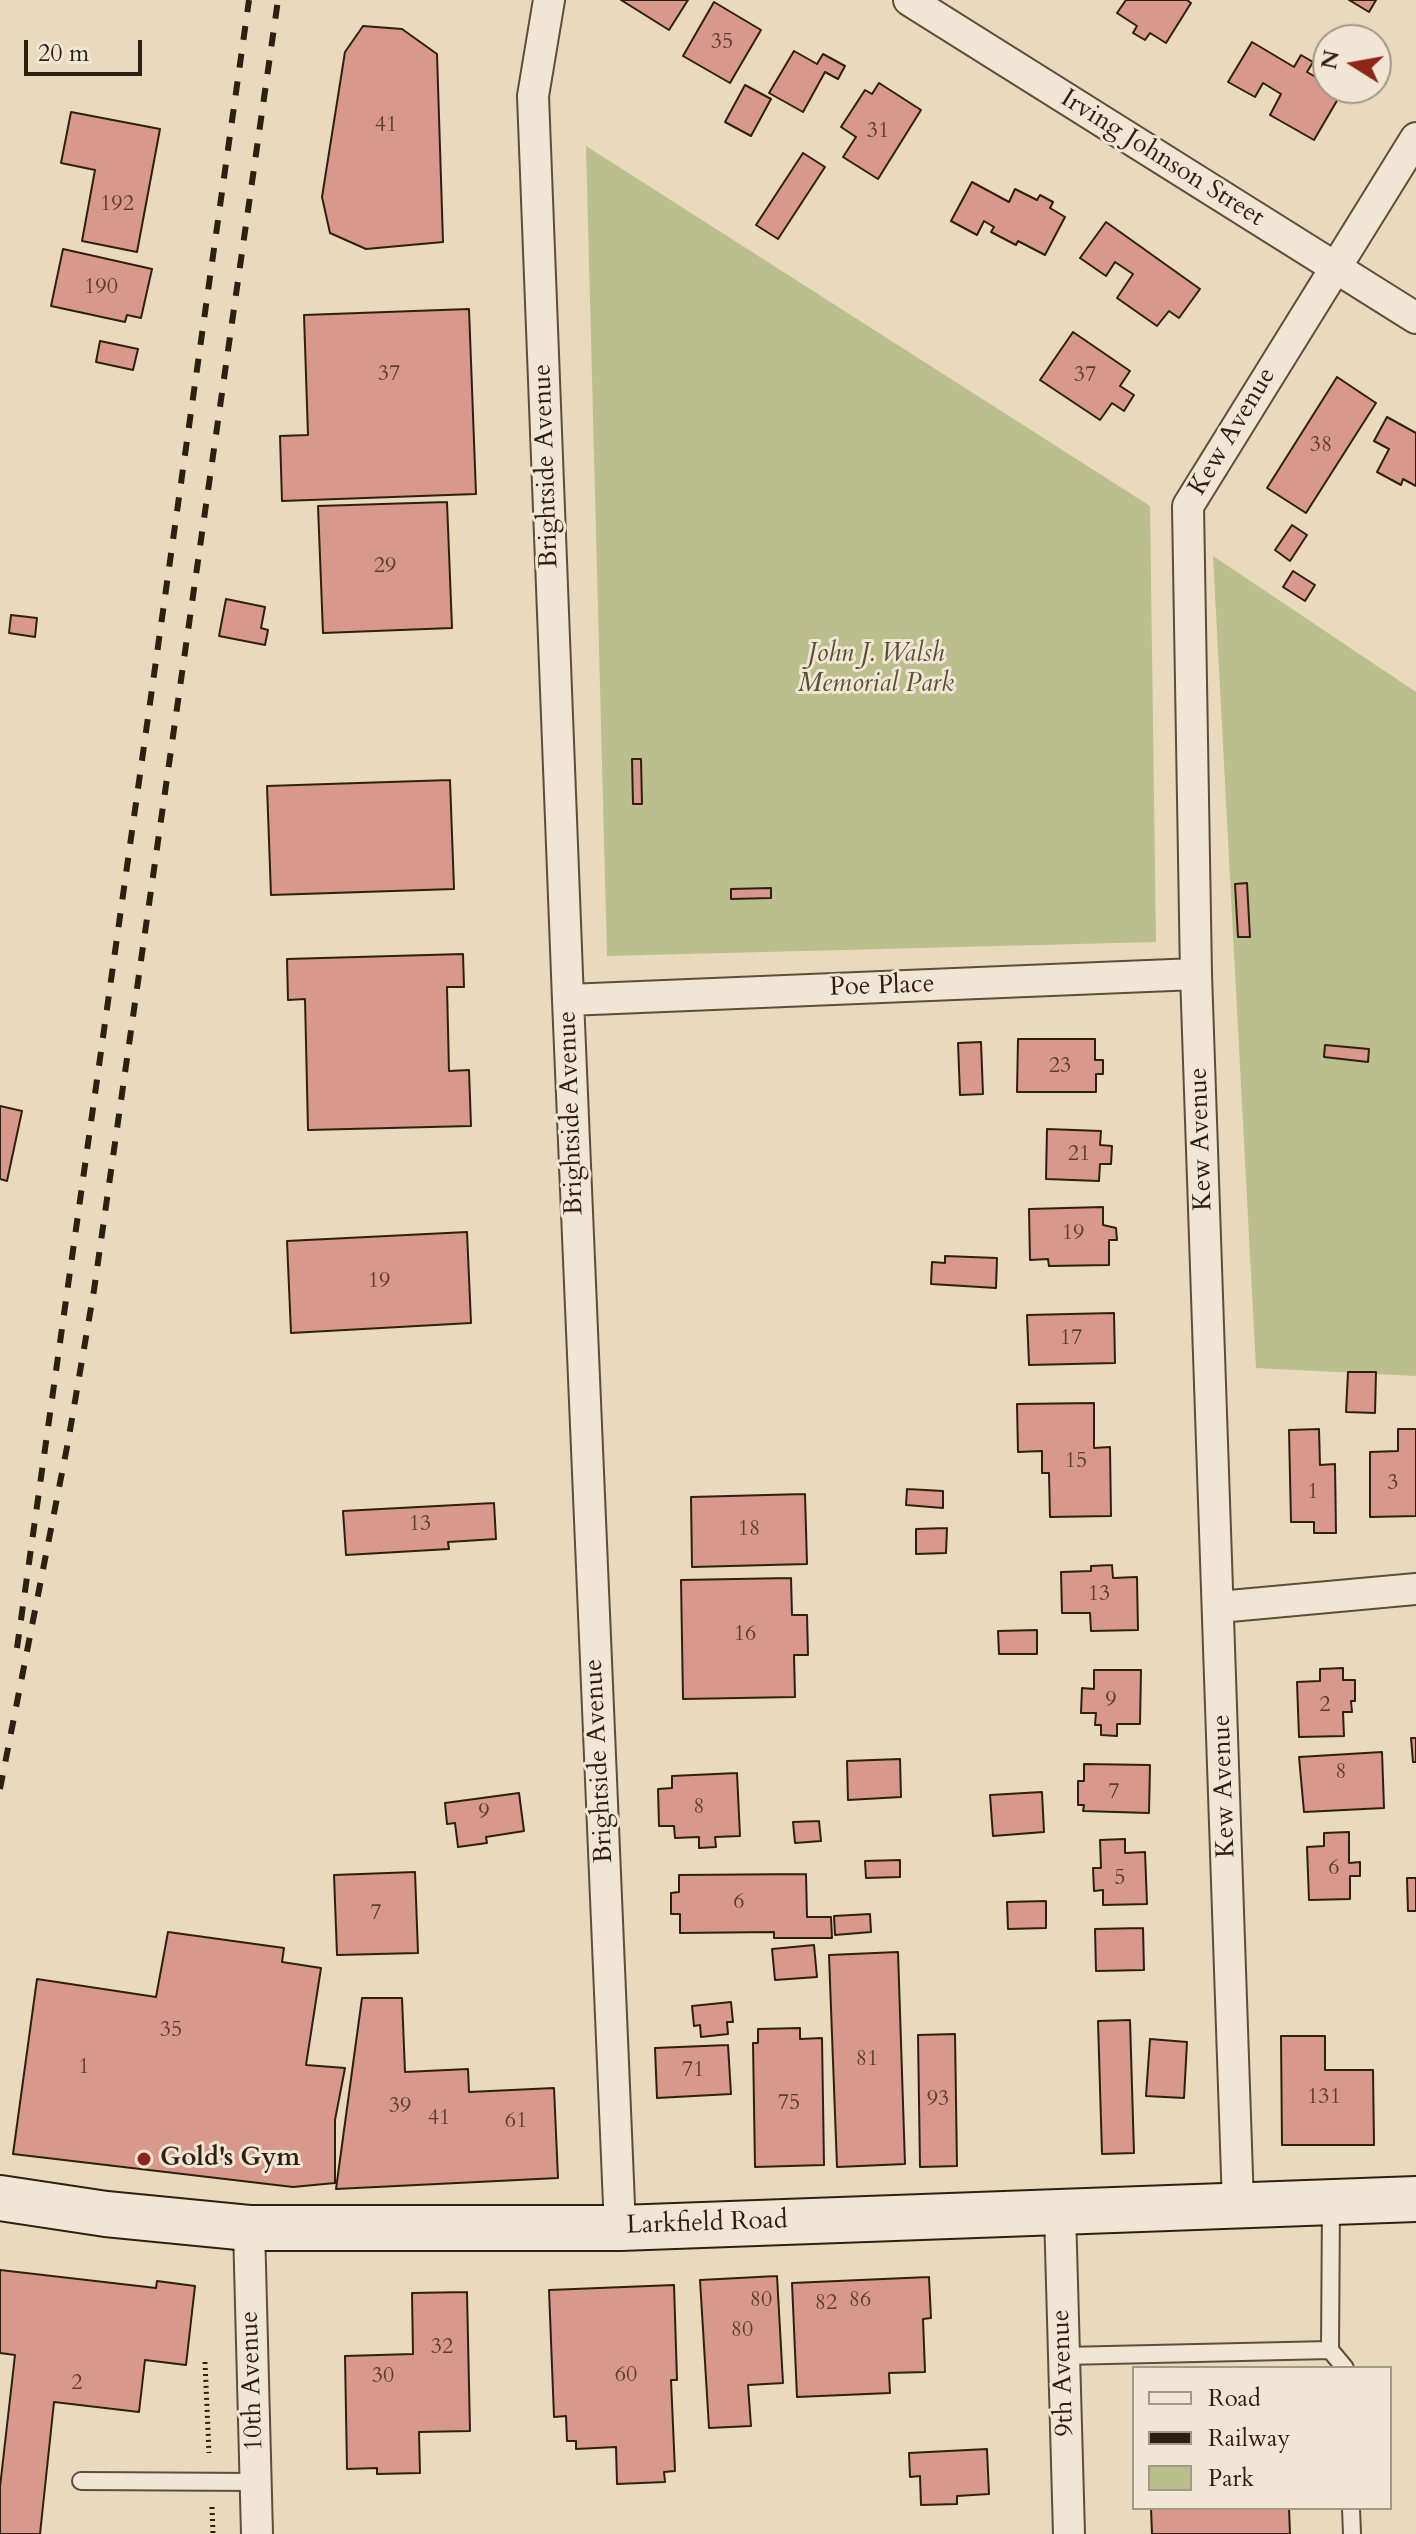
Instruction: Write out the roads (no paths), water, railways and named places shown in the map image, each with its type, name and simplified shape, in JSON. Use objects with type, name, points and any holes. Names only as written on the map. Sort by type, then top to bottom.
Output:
[{"type":"main road","name":"Larkfield Road","points":[[0,2198],[106,2214],[249,2228],[620,2228],[1416,2199]]},
{"type":"street","name":"Brightside Avenue","points":[[549,0],[533,96],[620,2228]]},
{"type":"street","name":"Irving Johnson Street","points":[[909,0],[1416,318]]},
{"type":"street","name":"Kew Avenue","points":[[1238,2204],[1196,974],[1188,506],[1416,138]]},
{"type":"street","name":"Poe Place","points":[[568,1000],[1196,974]]},
{"type":"street","points":[[1219,1607],[1416,1589]]},
{"type":"street","name":"9th Avenue","points":[[1060,2212],[1069,2534]]},
{"type":"street","name":"10th Avenue","points":[[249,2228],[257,2534]]},
{"type":"lane","points":[[1331,2201],[1330,2350],[1343,2366]]},
{"type":"lane","points":[[1064,2356],[1330,2350]]},
{"type":"lane","points":[[81,2481],[256,2482]]},
{"type":"lane","points":[[1351,2510],[1352,2534]]},
{"type":"railway","points":[[17,1648],[249,0]]},
{"type":"railway","points":[[0,1789],[68,1442],[94,1290],[278,0]]},
{"type":"place","name":"Gold's Gym","points":[[144,2159]]},
{"type":"park label","name":"John J. Walsh Memorial Park","points":[[876,670]]}]
